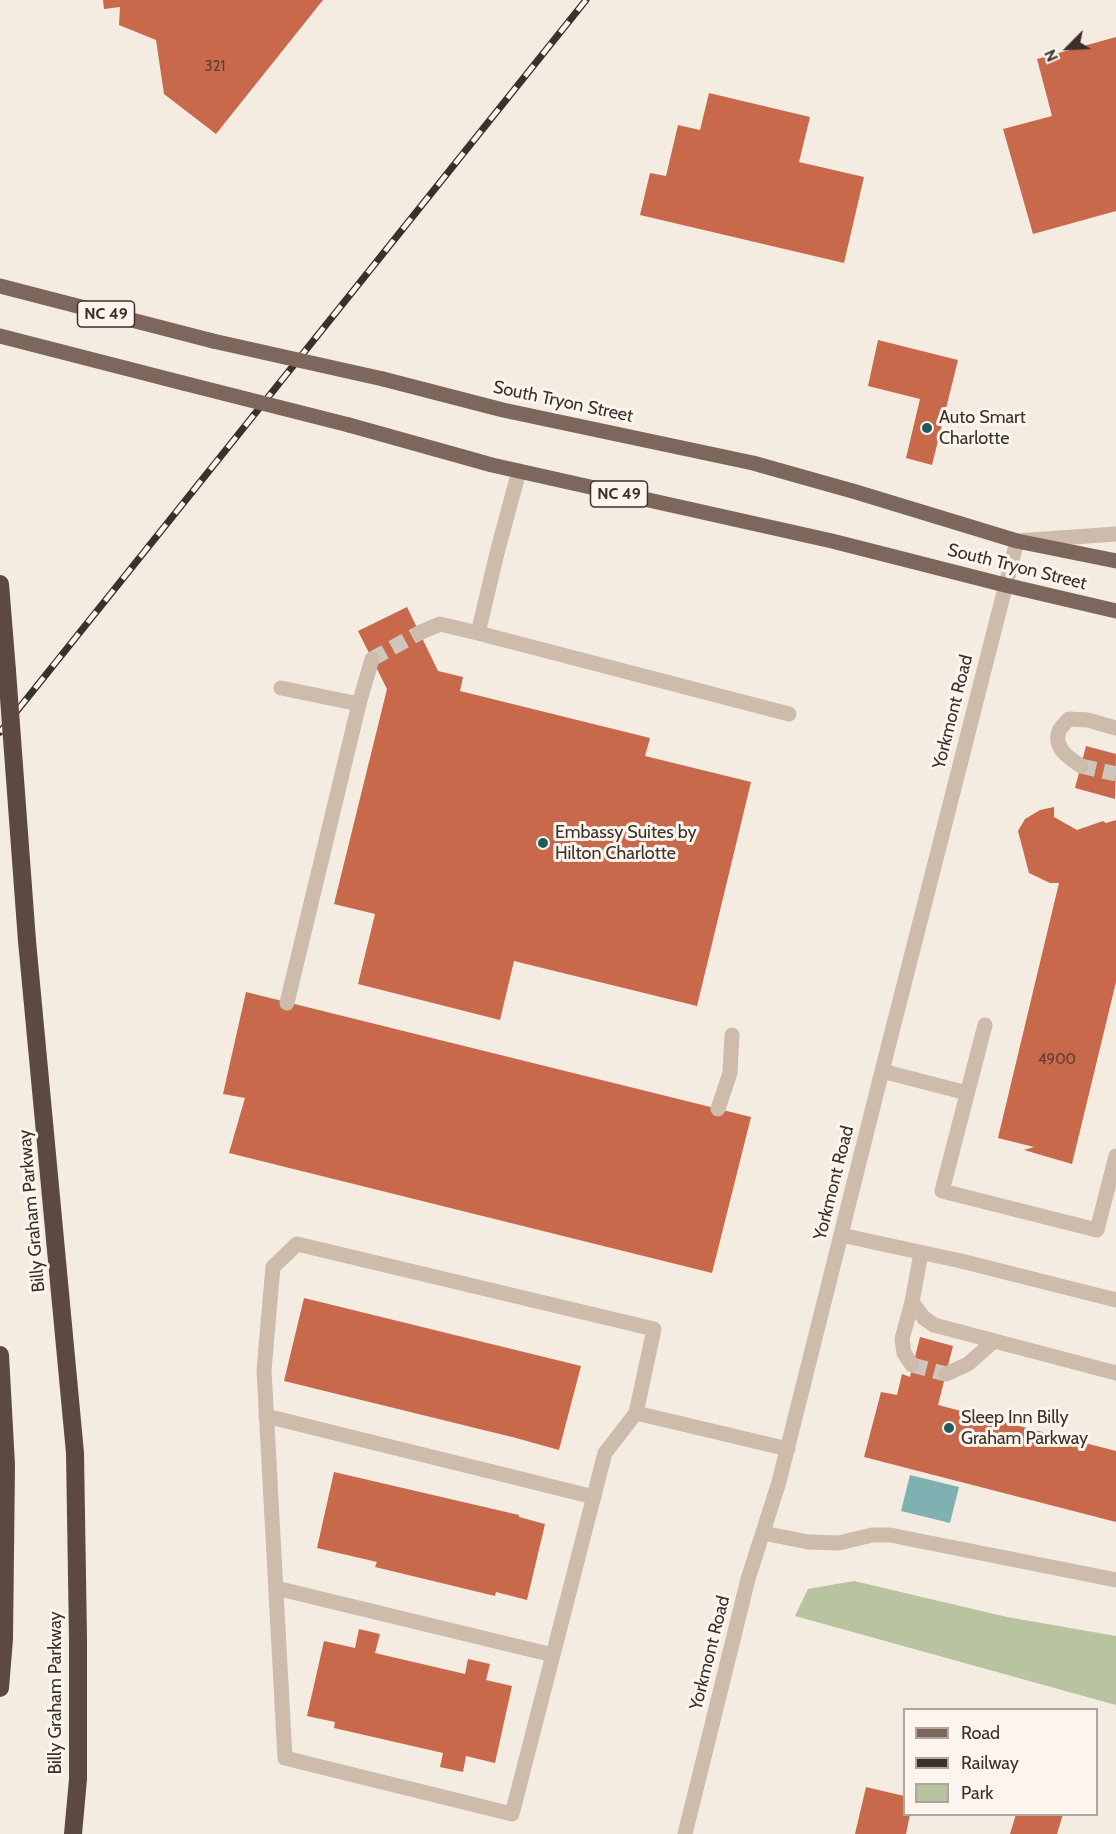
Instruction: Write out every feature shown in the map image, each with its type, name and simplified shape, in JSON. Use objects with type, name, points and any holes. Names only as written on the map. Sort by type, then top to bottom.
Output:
[{"type":"highway","name":"Billy Graham Parkway","points":[[0,584],[27,941],[75,1453],[78,1779],[73,1834]]},
{"type":"highway","points":[[0,1355],[6,1466],[4,1639],[0,1688]]},
{"type":"main road","name":"South Tryon Street","points":[[0,286],[213,341],[383,379],[503,410],[753,464],[891,502],[1017,541],[1116,561]]},
{"type":"main road","name":"South Tryon Street","points":[[0,336],[519,471],[832,541],[1116,611]]},
{"type":"street","points":[[478,633],[496,553],[519,471]]},
{"type":"street","points":[[1017,541],[1116,534]]},
{"type":"street","name":"Yorkmont Road","points":[[685,1834],[748,1579],[780,1482],[1017,541]]},
{"type":"street","points":[[419,633],[440,624],[789,714]]},
{"type":"street","points":[[287,1003],[359,704],[372,659]]},
{"type":"street","points":[[281,688],[359,704]]},
{"type":"street","points":[[1081,766],[1066,756],[1058,744],[1059,730],[1069,719],[1088,720],[1116,728]]},
{"type":"street","points":[[985,1026],[942,1191],[1097,1230],[1116,1156]]},
{"type":"street","points":[[717,1109],[730,1073],[732,1035]]},
{"type":"street","points":[[882,1071],[967,1093]]},
{"type":"street","points":[[841,1235],[1116,1300]]},
{"type":"street","points":[[297,1244],[654,1329],[636,1413],[606,1454],[512,1814],[285,1758],[264,1370],[273,1267],[297,1244]]},
{"type":"street","points":[[912,1365],[904,1353],[902,1339],[921,1253]]},
{"type":"street","points":[[912,1302],[924,1318],[934,1325],[1116,1373]]},
{"type":"street","points":[[946,1374],[968,1364],[993,1341]]},
{"type":"street","points":[[636,1413],[788,1449]]},
{"type":"street","points":[[266,1416],[594,1497]]},
{"type":"street","points":[[763,1533],[808,1542],[839,1543],[872,1535],[890,1535],[1116,1580]]},
{"type":"street","points":[[276,1588],[553,1655]]},
{"type":"green space","points":[[854,1581],[1007,1617],[1116,1636],[1116,1705],[795,1616],[808,1589]]},
{"type":"water","points":[[910,1475],[959,1487],[950,1523],[901,1511]]},
{"type":"building","points":[[103,0],[323,0],[216,134],[164,94],[156,40],[119,25],[120,7],[104,9]]},
{"type":"building","points":[[1116,37],[1116,211],[1033,234],[1003,129],[1052,116],[1037,59]]},
{"type":"building","points":[[709,93],[810,117],[799,162],[864,177],[844,263],[640,215],[650,173],[666,176],[678,125],[700,130]]},
{"type":"building","name":"Auto Smart Charlotte","points":[[878,340],[958,360],[932,465],[906,458],[920,399],[868,386]]},
{"type":"building","name":"Embassy Suites by Hilton Charlotte","points":[[407,607],[438,671],[463,677],[460,691],[650,738],[645,756],[751,782],[697,1006],[514,961],[500,1020],[358,984],[375,914],[334,904],[387,689],[358,631]]},
{"type":"building","points":[[1086,746],[1116,754],[1115,799],[1075,788]]},
{"type":"building","points":[[1054,807],[1054,817],[1077,830],[1103,821],[1106,823],[1116,820],[1116,982],[1072,1164],[1024,1150],[1034,1147],[998,1138],[1059,883],[1050,883],[1029,873],[1018,831],[1025,819],[1040,810]]},
{"type":"building","points":[[246,992],[751,1117],[712,1273],[229,1153],[245,1098],[223,1094]]},
{"type":"building","points":[[304,1298],[581,1366],[559,1450],[284,1381]]},
{"type":"building","name":"Sleep Inn Billy Graham Parkway","points":[[920,1337],[953,1346],[938,1405],[1116,1451],[1116,1522],[864,1457],[881,1392],[897,1395],[902,1374],[910,1377]]},
{"type":"building","points":[[334,1472],[519,1515],[519,1517],[545,1524],[527,1600],[496,1592],[495,1596],[375,1567],[377,1562],[317,1548]]},
{"type":"building","points":[[359,1629],[380,1634],[375,1653],[465,1674],[468,1659],[490,1664],[486,1680],[512,1686],[495,1763],[466,1756],[463,1772],[440,1767],[443,1753],[334,1728],[335,1722],[307,1716],[324,1641],[355,1648]]},
{"type":"building","points":[[866,1787],[903,1796],[903,1816],[910,1816],[906,1834],[855,1834]]},
{"type":"building","points":[[1015,1816],[1062,1816],[1057,1834],[1010,1834]]},
{"type":"tunnel","points":[[372,659],[419,633]]},
{"type":"tunnel","points":[[1081,766],[1116,774]]},
{"type":"tunnel","points":[[912,1365],[946,1374]]},
{"type":"railway","points":[[0,732],[586,0]]},
{"type":"place","name":"Auto Smart Charlotte","points":[[927,428]]},
{"type":"place","name":"Embassy Suites by Hilton Charlotte","points":[[543,843]]},
{"type":"place","name":"Sleep Inn Billy Graham Parkway","points":[[949,1428]]}]
